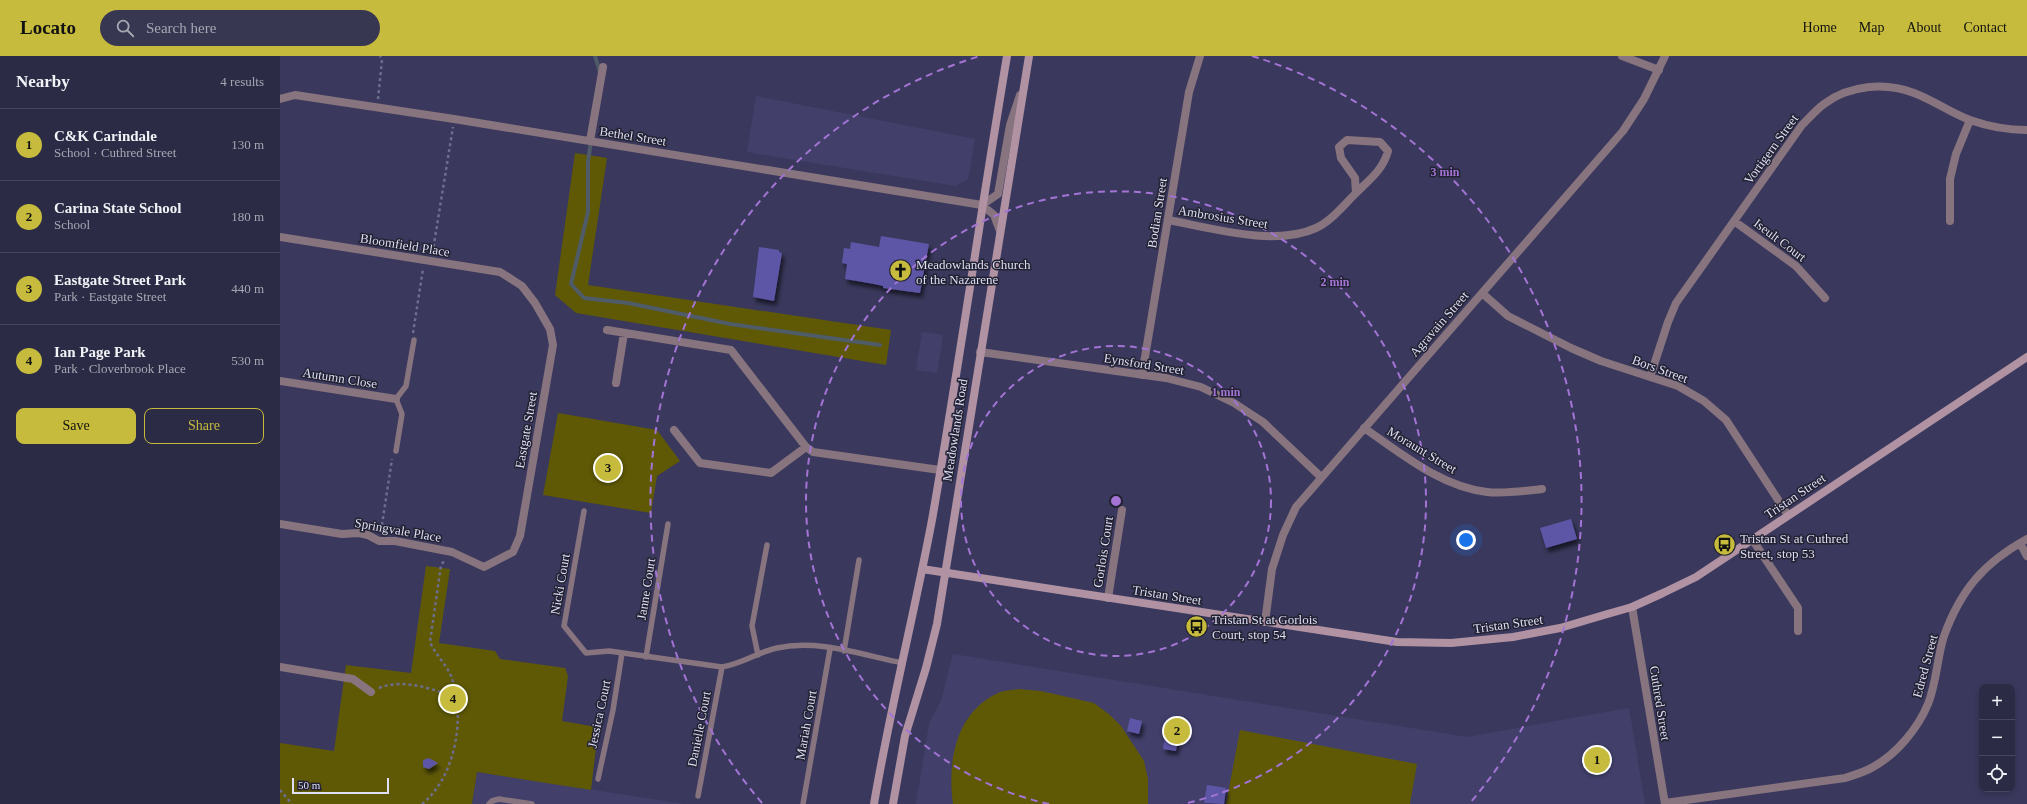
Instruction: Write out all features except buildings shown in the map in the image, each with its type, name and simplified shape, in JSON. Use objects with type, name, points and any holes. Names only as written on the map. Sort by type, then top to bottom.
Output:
[{"type":"main road","name":"Meadowlands Road","points":[[874,804],[882,756],[922,569],[940,470],[1007,56]]},
{"type":"main road","name":"Meadowlands Road","points":[[893,804],[905,736],[931,650],[1028,56]]},
{"type":"main road","name":"Tristan Street","points":[[922,569],[1397,642],[1451,643],[1513,638],[1560,628],[1632,607],[1696,576],[2027,357]]},
{"type":"street","name":"Bodian Street","points":[[1142,375],[1190,92],[1200,56]]},
{"type":"street","points":[[1622,56],[1659,70]]},
{"type":"street","name":"Agravain Street","points":[[1265,622],[1272,569],[1283,535],[1296,507],[1623,131],[1659,70],[1665,56]]},
{"type":"street","points":[[590,141],[603,67]]},
{"type":"street","points":[[1000,231],[994,214],[982,205],[998,194],[1010,125],[1024,85]]},
{"type":"street","name":"Vortigern Street","points":[[1650,377],[1668,322],[1676,303],[1802,125],[1824,104],[1846,92],[1870,87],[1894,87],[1914,93],[1970,120],[1995,126],[2027,130]]},
{"type":"street","name":"Bethel Street","points":[[280,99],[294,95],[377,107],[982,205]]},
{"type":"street","points":[[1950,221],[1950,180],[1956,154],[1970,120]]},
{"type":"street","name":"Ambrosius Street","points":[[1168,220],[1265,237],[1291,235],[1316,228],[1334,216],[1384,164],[1388,151],[1380,142],[1347,140],[1339,146],[1341,158],[1355,178],[1356,193]]},
{"type":"street","name":"Iseult Court","points":[[1734,221],[1796,266],[1825,298]]},
{"type":"street","name":"Bloomfield Place","points":[[280,237],[500,272],[522,286]]},
{"type":"street","name":"Eastgate Street","points":[[484,567],[513,552],[520,536],[553,345],[550,329],[522,286]]},
{"type":"street","name":"Bors Street","points":[[1482,293],[1508,316],[1540,333],[1601,361],[1678,386],[1704,401],[1726,420],[1788,515]]},
{"type":"street","points":[[607,330],[731,350],[806,447],[813,452],[940,470]]},
{"type":"street","points":[[616,383],[624,333]]},
{"type":"street","name":"Eynsford Street","points":[[980,352],[1142,375],[1201,387],[1234,403],[1263,422],[1321,477]]},
{"type":"street","name":"Autumn Close","points":[[280,380],[396,399]]},
{"type":"street","name":"Moraunt Street","points":[[1364,428],[1437,476],[1459,485],[1486,492],[1516,492],[1542,489]]},
{"type":"street","points":[[674,430],[700,463],[771,473],[806,447]]},
{"type":"street","name":"Gorlois Court","points":[[1108,598],[1122,510]]},
{"type":"street","name":"Springvale Place","points":[[280,524],[342,534],[359,533],[368,535],[379,541],[395,542],[452,552],[484,567]]},
{"type":"street","points":[[1752,539],[1798,608],[1798,631]]},
{"type":"street","points":[[2023,541],[2027,556]]},
{"type":"street","name":"Edred Street","points":[[1665,804],[1845,778],[1873,768],[1893,752],[1913,730],[1928,703],[1944,637],[1955,611],[1969,587],[1988,565],[2023,541]]},
{"type":"street","name":"Cuthred Street","points":[[1632,607],[1665,804]]},
{"type":"street","points":[[280,667],[353,679],[371,692]]},
{"type":"lane","points":[[396,451],[402,414],[396,399],[406,386],[414,340]]},
{"type":"lane","name":"Nicki Court","points":[[584,511],[564,626],[586,653],[609,651],[622,653]]},
{"type":"lane","name":"Janne Court","points":[[646,657],[668,524]]},
{"type":"lane","points":[[758,655],[752,626],[767,545]]},
{"type":"lane","points":[[844,651],[859,560]]},
{"type":"lane","points":[[622,653],[722,667],[736,665],[775,648],[797,645],[844,651],[903,663]]},
{"type":"lane","name":"Mariah Court","points":[[803,804],[830,649]]},
{"type":"lane","name":"Jessica Court","points":[[598,780],[613,710],[622,653]]},
{"type":"lane","name":"Danielle Court","points":[[698,796],[722,667]]},
{"type":"lane","points":[[489,804],[492,801],[499,799],[532,804]]},
{"type":"path","points":[[377,107],[382,60],[380,56]]},
{"type":"path","points":[[414,340],[412,330],[425,260],[433,250],[454,119]]},
{"type":"path","points":[[379,541],[392,458],[396,451]]},
{"type":"path","points":[[422,804],[429,798],[442,780],[454,748],[459,722],[458,699],[450,675],[430,642],[441,565],[452,552]]},
{"type":"path","points":[[371,692],[391,684],[397,684],[437,690],[458,699]]},
{"type":"path","points":[[280,790],[292,804]]},
{"type":"shaded area","points":[[756,96],[975,139],[968,179],[956,186],[747,152]]},
{"type":"shaded area","points":[[575,153],[607,158],[588,285],[891,330],[886,365],[576,313],[555,295]]},
{"type":"shaded area","points":[[922,332],[943,335],[937,373],[916,370]]},
{"type":"shaded area","points":[[558,413],[657,430],[680,461],[657,476],[651,513],[543,495]]},
{"type":"shaded area","points":[[426,566],[450,569],[439,643],[495,651],[500,659],[565,668],[568,676],[562,721],[602,728],[596,748],[591,790],[477,772],[472,804],[280,804],[280,743],[334,751],[346,665],[411,673]]},
{"type":"shaded area","points":[[953,654],[1467,737],[1629,708],[1645,804],[916,804],[929,724],[941,701]]},
{"type":"shaded area","points":[[1019,689],[1041,691],[1094,703],[1110,715],[1121,726],[1144,761],[1148,779],[1148,804],[953,804],[951,788],[954,755],[964,724],[973,711],[985,701],[1000,692]]},
{"type":"shaded area","points":[[1240,730],[1417,764],[1410,804],[1226,804]]},
{"type":"shaded area","points":[[477,772],[684,804],[472,804]]},
{"type":"waterway","points":[[595,56],[600,72]]},
{"type":"waterway","points":[[591,141],[588,161],[588,212],[571,284],[584,298],[628,303],[730,324],[880,345]]},
{"type":"place","name":"Meadowlands Church of the Nazarene","points":[[900,271]]},
{"type":"place","name":"Eastgate Street Park","points":[[608,468]]},
{"type":"place","name":"Tristan St at Cuthred Street, stop 53","points":[[1725,545]]},
{"type":"place","name":"Tristan St at Gorlois Court, stop 54","points":[[1196,626]]},
{"type":"place","name":"Ian Page Park","points":[[453,699]]},
{"type":"place","name":"Carina State School","points":[[1177,731]]},
{"type":"place","name":"C&K Carindale","points":[[1597,760]]}]
